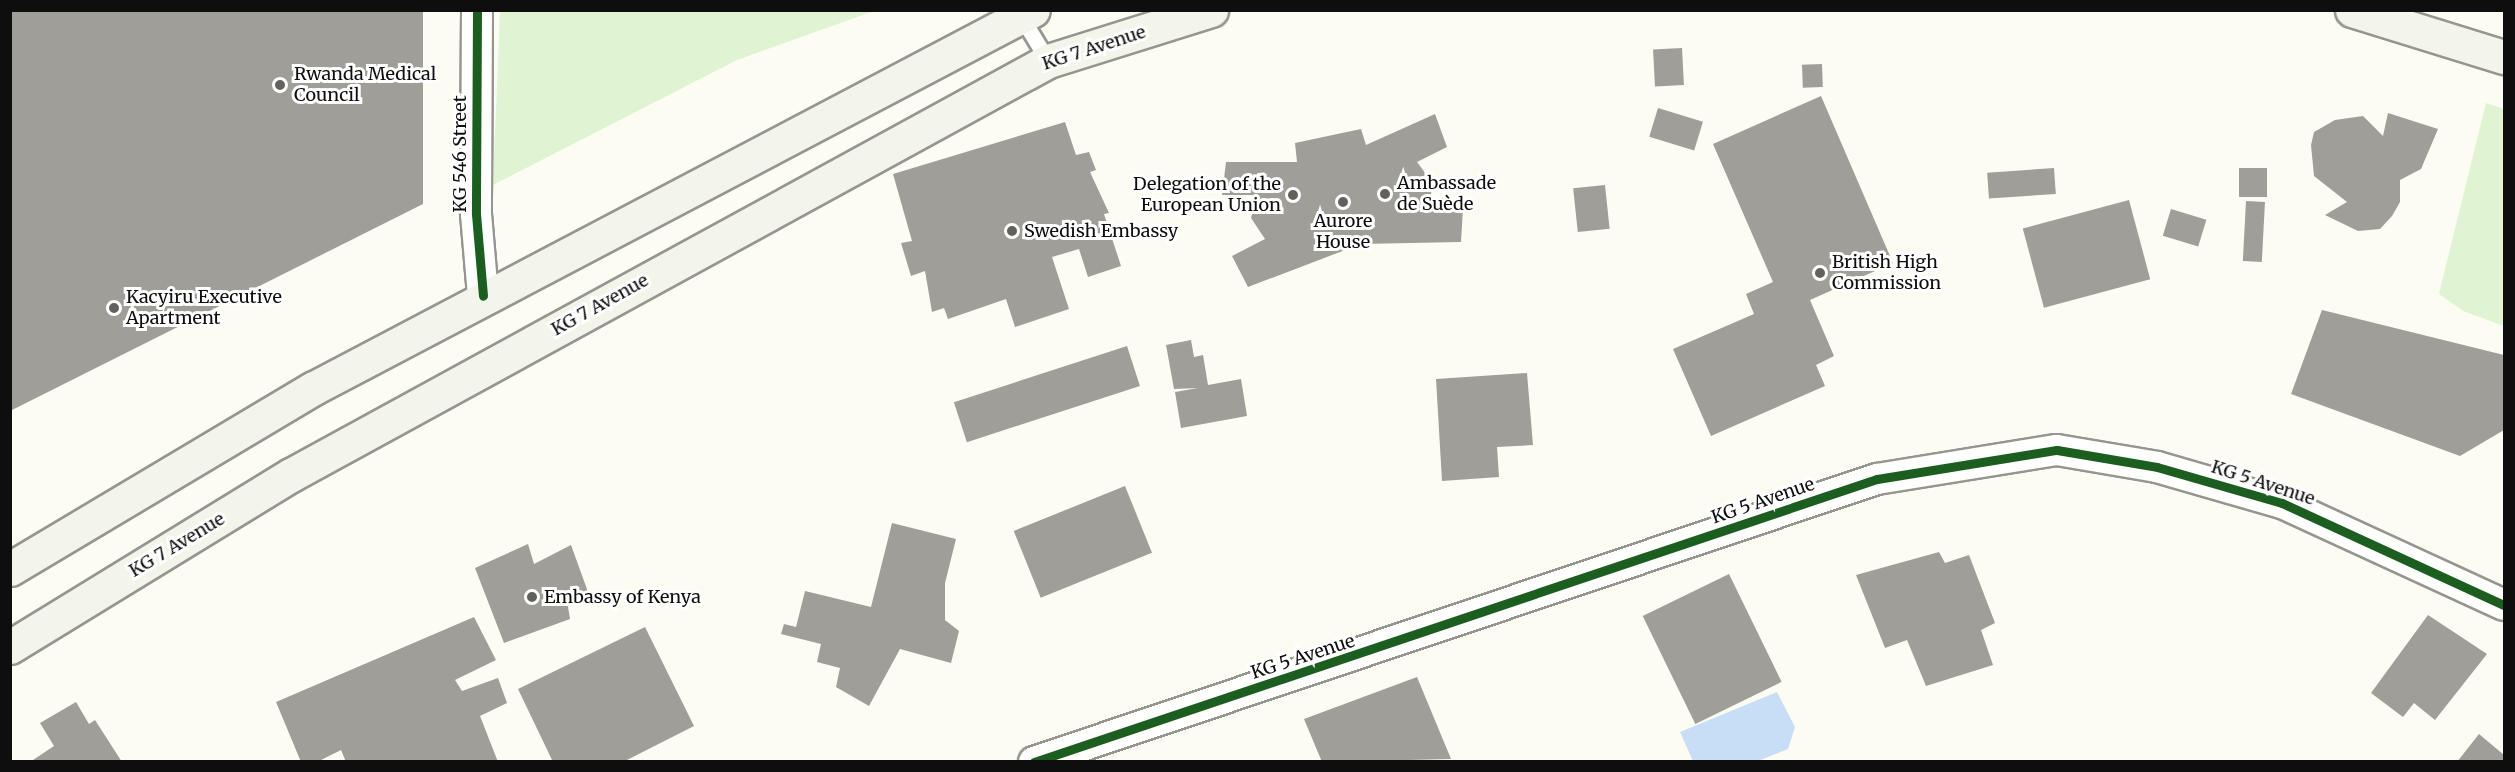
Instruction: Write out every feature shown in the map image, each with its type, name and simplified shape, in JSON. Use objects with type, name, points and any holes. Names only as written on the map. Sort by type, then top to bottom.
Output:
[{"type":"main road","name":"KG 7 Avenue","points":[[10,647],[291,475],[1048,61],[1211,10]]},
{"type":"main road","points":[[2352,10],[2505,57]]},
{"type":"main road","points":[[10,569],[314,388],[483,296],[660,211],[1023,12]]},
{"type":"street","name":"KG 546 Street","points":[[477,10],[476,214],[483,296]]},
{"type":"street","name":"KG 5 Avenue","points":[[1034,762],[1877,479],[2057,450],[2157,467],[2282,503],[2505,605]]},
{"type":"lane","points":[[1023,12],[1048,61]]},
{"type":"green space","points":[[500,10],[874,11],[737,60],[493,185]]},
{"type":"green space","points":[[2486,103],[2504,109],[2504,326],[2463,311],[2439,294]]},
{"type":"water","points":[[1777,692],[1795,727],[1788,749],[1758,761],[1693,761],[1680,732]]},
{"type":"building","name":"Kacyiru Executive Apartment","points":[[10,10],[423,10],[423,204],[10,411]]},
{"type":"building","points":[[1682,48],[1684,85],[1655,86],[1653,50]]},
{"type":"building","points":[[1822,64],[1823,87],[1803,88],[1802,65]]},
{"type":"building","name":"British High Commission","points":[[1821,96],[1893,263],[1810,300],[1834,356],[1816,365],[1825,386],[1711,436],[1673,349],[1754,314],[1746,294],[1773,282],[1713,144]]},
{"type":"building","points":[[1658,108],[1703,122],[1694,150],[1649,137]]},
{"type":"building","points":[[2388,113],[2438,129],[2421,169],[2400,180],[2400,202],[2392,216],[2380,229],[2358,231],[2325,215],[2347,202],[2314,176],[2311,145],[2314,132],[2335,120],[2363,116],[2383,136]]},
{"type":"building","name":"Aurore House","points":[[1435,114],[1447,147],[1417,162],[1432,182],[1430,208],[1463,208],[1461,242],[1361,244],[1248,287],[1232,256],[1265,239],[1251,218],[1257,195],[1222,195],[1226,162],[1297,162],[1295,143],[1361,129],[1366,145]]},
{"type":"building","name":"Swedish Embassy","points":[[1065,122],[1076,155],[1089,152],[1096,170],[1090,172],[1109,213],[1104,214],[1121,266],[1088,277],[1079,249],[1052,257],[1069,309],[1015,327],[1006,299],[948,319],[944,308],[932,312],[925,271],[911,276],[901,243],[912,241],[893,174]]},
{"type":"building","points":[[2054,168],[2056,194],[1989,199],[1987,173]]},
{"type":"building","points":[[2239,168],[2267,168],[2267,197],[2239,197]]},
{"type":"building","points":[[1605,185],[1610,229],[1578,232],[1573,188]]},
{"type":"building","points":[[2129,200],[2150,279],[2044,308],[2023,228]]},
{"type":"building","points":[[2246,201],[2265,202],[2262,262],[2243,261]]},
{"type":"building","points":[[2171,209],[2206,220],[2198,247],[2163,236]]},
{"type":"building","points":[[2322,310],[2504,355],[2504,430],[2460,456],[2291,394]]},
{"type":"building","points":[[1191,340],[1194,357],[1203,355],[1208,385],[1241,379],[1247,416],[1181,428],[1175,392],[1198,388],[1174,389],[1166,345]]},
{"type":"building","points":[[1127,346],[1140,386],[967,442],[954,402]]},
{"type":"building","points":[[1527,373],[1533,445],[1497,447],[1499,477],[1442,481],[1436,379]]},
{"type":"building","points":[[1125,486],[1152,553],[1041,598],[1014,531]]},
{"type":"building","points":[[892,523],[956,539],[945,583],[945,620],[959,631],[951,663],[900,649],[869,706],[836,687],[840,668],[817,662],[821,644],[781,634],[784,624],[796,627],[805,591],[871,607]]},
{"type":"building","name":"Embassy of Kenya","points":[[528,544],[534,564],[571,545],[588,592],[567,601],[570,619],[504,643],[475,568]]},
{"type":"building","points":[[1939,552],[1945,563],[1969,555],[1995,623],[1981,630],[1993,665],[1926,686],[1907,640],[1885,648],[1856,575]]},
{"type":"building","points":[[1729,574],[1782,682],[1695,724],[1643,616]]},
{"type":"building","points":[[2428,615],[2487,654],[2435,720],[2414,703],[2403,717],[2371,693]]},
{"type":"building","points":[[474,617],[496,660],[455,680],[462,691],[498,678],[507,703],[480,716],[498,762],[346,762],[341,750],[317,762],[301,762],[276,702]]},
{"type":"building","points":[[645,627],[694,726],[623,762],[553,762],[518,689]]},
{"type":"building","points":[[1417,677],[1451,759],[1322,762],[1304,719]]},
{"type":"building","points":[[76,702],[89,724],[95,720],[122,762],[30,762],[54,746],[40,723]]},
{"type":"building","points":[[2479,734],[2504,755],[2504,762],[2457,762]]},
{"type":"cycle path","points":[[477,10],[476,214],[483,296]]},
{"type":"cycle path","points":[[1034,762],[1877,479],[2057,450],[2157,467],[2282,503],[2504,605]]},
{"type":"place","name":"Rwanda Medical Council","points":[[280,85]]},
{"type":"place","name":"Ambassade de Suède","points":[[1385,194]]},
{"type":"place","name":"Delegation of the European Union","points":[[1293,195]]},
{"type":"place","name":"Aurore House","points":[[1343,202]]},
{"type":"place","name":"Swedish Embassy","points":[[1012,231]]},
{"type":"place","name":"British High Commission","points":[[1820,273]]},
{"type":"place","name":"Kacyiru Executive Apartment","points":[[114,308]]},
{"type":"place","name":"Embassy of Kenya","points":[[532,597]]}]
